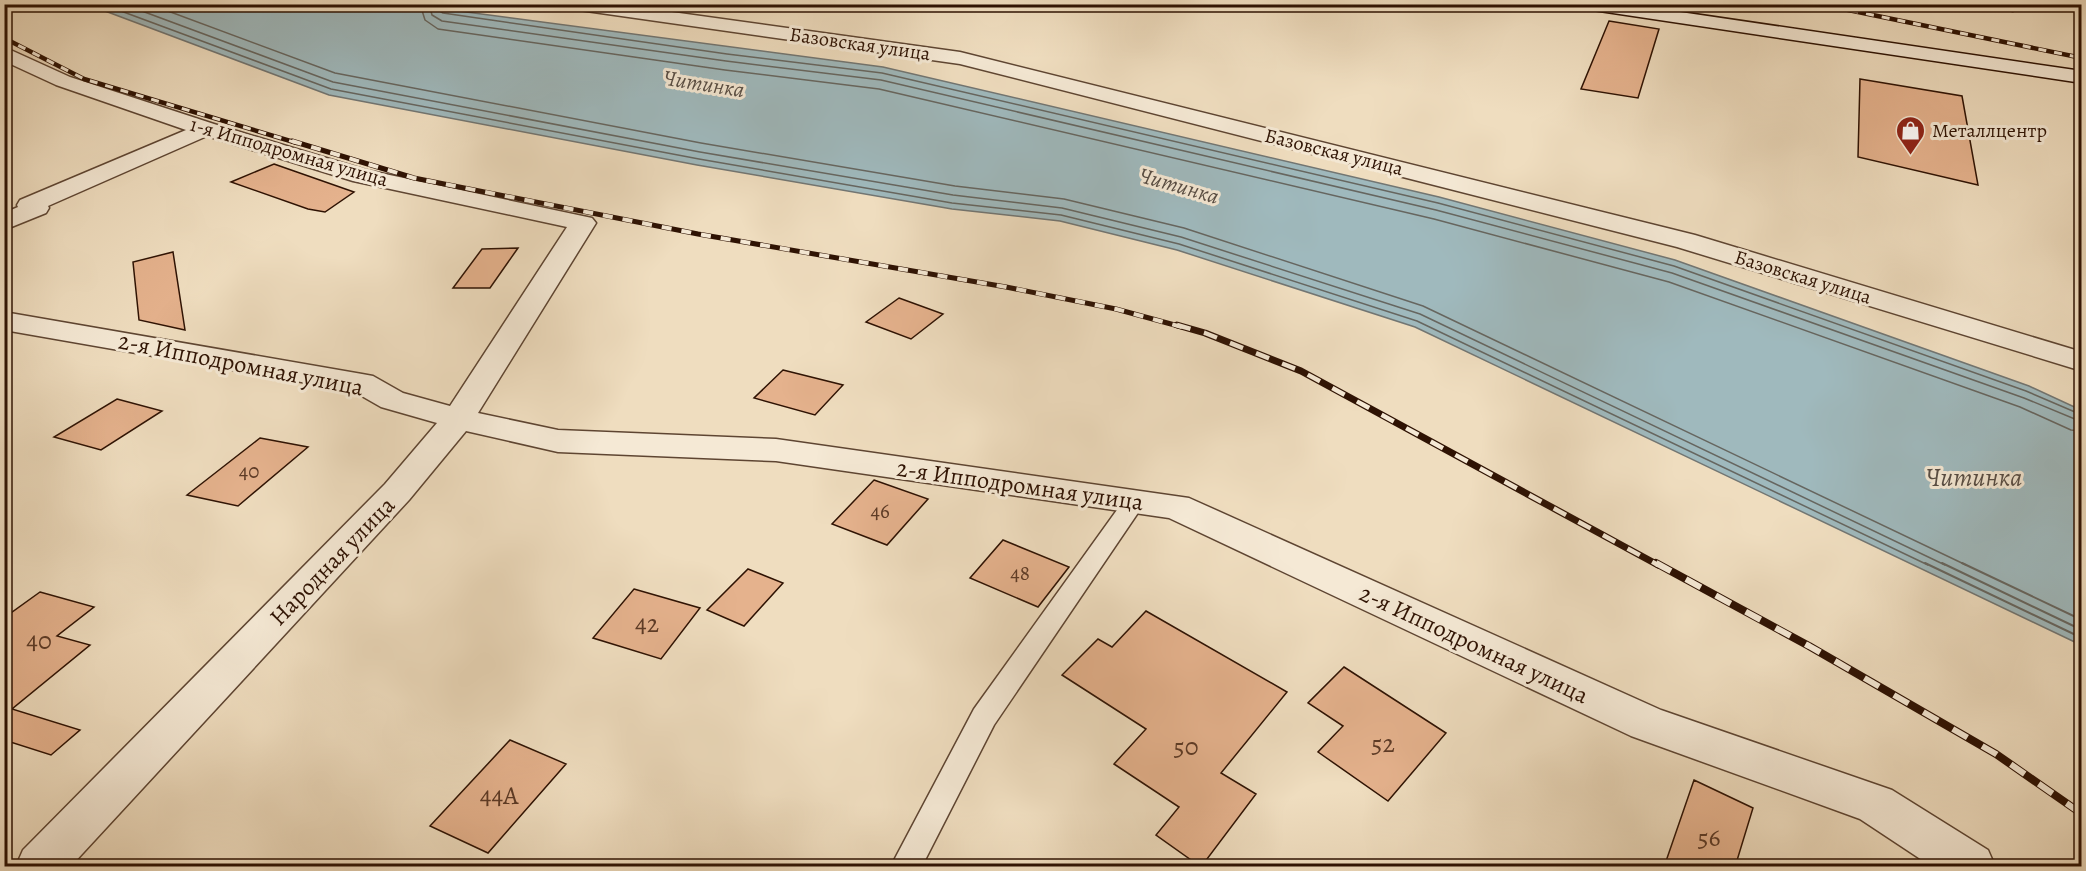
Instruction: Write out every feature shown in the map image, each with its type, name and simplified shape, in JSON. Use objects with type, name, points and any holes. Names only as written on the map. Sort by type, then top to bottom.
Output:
[{"type":"street","name":"Базовская улица","points":[[572,4],[960,58],[1686,241],[2082,362]]},
{"type":"street","points":[[1586,4],[2082,77]]},
{"type":"street","name":"1-я Ипподромная улица","points":[[4,53],[63,81],[206,129],[361,176],[583,223]]},
{"type":"street","points":[[4,223],[37,208],[29,205],[206,129]]},
{"type":"street","name":"Народная улица","points":[[40,867],[397,492],[458,419],[583,223]]},
{"type":"street","name":"2-я Ипподромная улица","points":[[4,321],[362,383],[392,400],[458,419],[558,441],[776,450],[1176,507],[1646,723],[1876,804],[1971,867]]},
{"type":"lane","points":[[906,867],[984,717],[1135,501]]},
{"type":"water","name":"Читинка","points":[[89,5],[413,5],[883,67],[1439,197],[1675,260],[2029,386],[2081,410],[2081,645],[1415,327],[1177,250],[1060,221],[952,209],[697,165],[329,95]]},
{"type":"building","points":[[1609,21],[1659,29],[1638,98],[1581,89]]},
{"type":"building","points":[[1860,79],[1962,96],[1978,185],[1858,157]]},
{"type":"building","points":[[274,164],[354,192],[325,212],[308,209],[231,182]]},
{"type":"building","points":[[518,248],[490,288],[453,288],[482,249]]},
{"type":"building","points":[[173,252],[185,330],[139,320],[133,262]]},
{"type":"building","points":[[899,298],[943,314],[911,339],[866,322]]},
{"type":"building","points":[[783,370],[843,385],[815,415],[754,398]]},
{"type":"building","points":[[117,399],[162,411],[101,450],[54,437]]},
{"type":"building","points":[[260,438],[308,447],[238,506],[187,495]]},
{"type":"building","points":[[874,480],[928,499],[887,545],[832,524]]},
{"type":"building","points":[[1003,540],[1069,567],[1038,607],[970,578]]},
{"type":"building","points":[[748,569],[783,583],[744,626],[707,610]]},
{"type":"building","points":[[634,589],[700,608],[661,659],[593,638]]},
{"type":"building","points":[[40,592],[94,607],[57,636],[90,645],[12,709],[80,730],[51,755],[4,740],[4,618]]},
{"type":"building","points":[[1146,611],[1287,692],[1221,773],[1256,794],[1201,867],[1156,835],[1179,807],[1114,764],[1146,729],[1062,675],[1098,639],[1112,647]]},
{"type":"building","points":[[1344,667],[1446,733],[1388,801],[1318,752],[1343,726],[1308,703]]},
{"type":"building","points":[[510,740],[566,764],[488,853],[430,826]]},
{"type":"building","points":[[1694,780],[1753,808],[1735,867],[1664,867]]},
{"type":"railway","points":[[1819,4],[2082,58]]},
{"type":"railway","points":[[4,38],[84,79],[297,143]]},
{"type":"railway","points":[[292,141],[414,178],[698,234],[1006,287],[1116,309],[1182,327]]},
{"type":"railway","points":[[1177,325],[1205,333],[1301,371],[1658,565]]},
{"type":"railway","points":[[1656,563],[1809,646],[1996,754],[2082,814]]},
{"type":"place","name":"Металлцентр","points":[[1911,156]]}]
